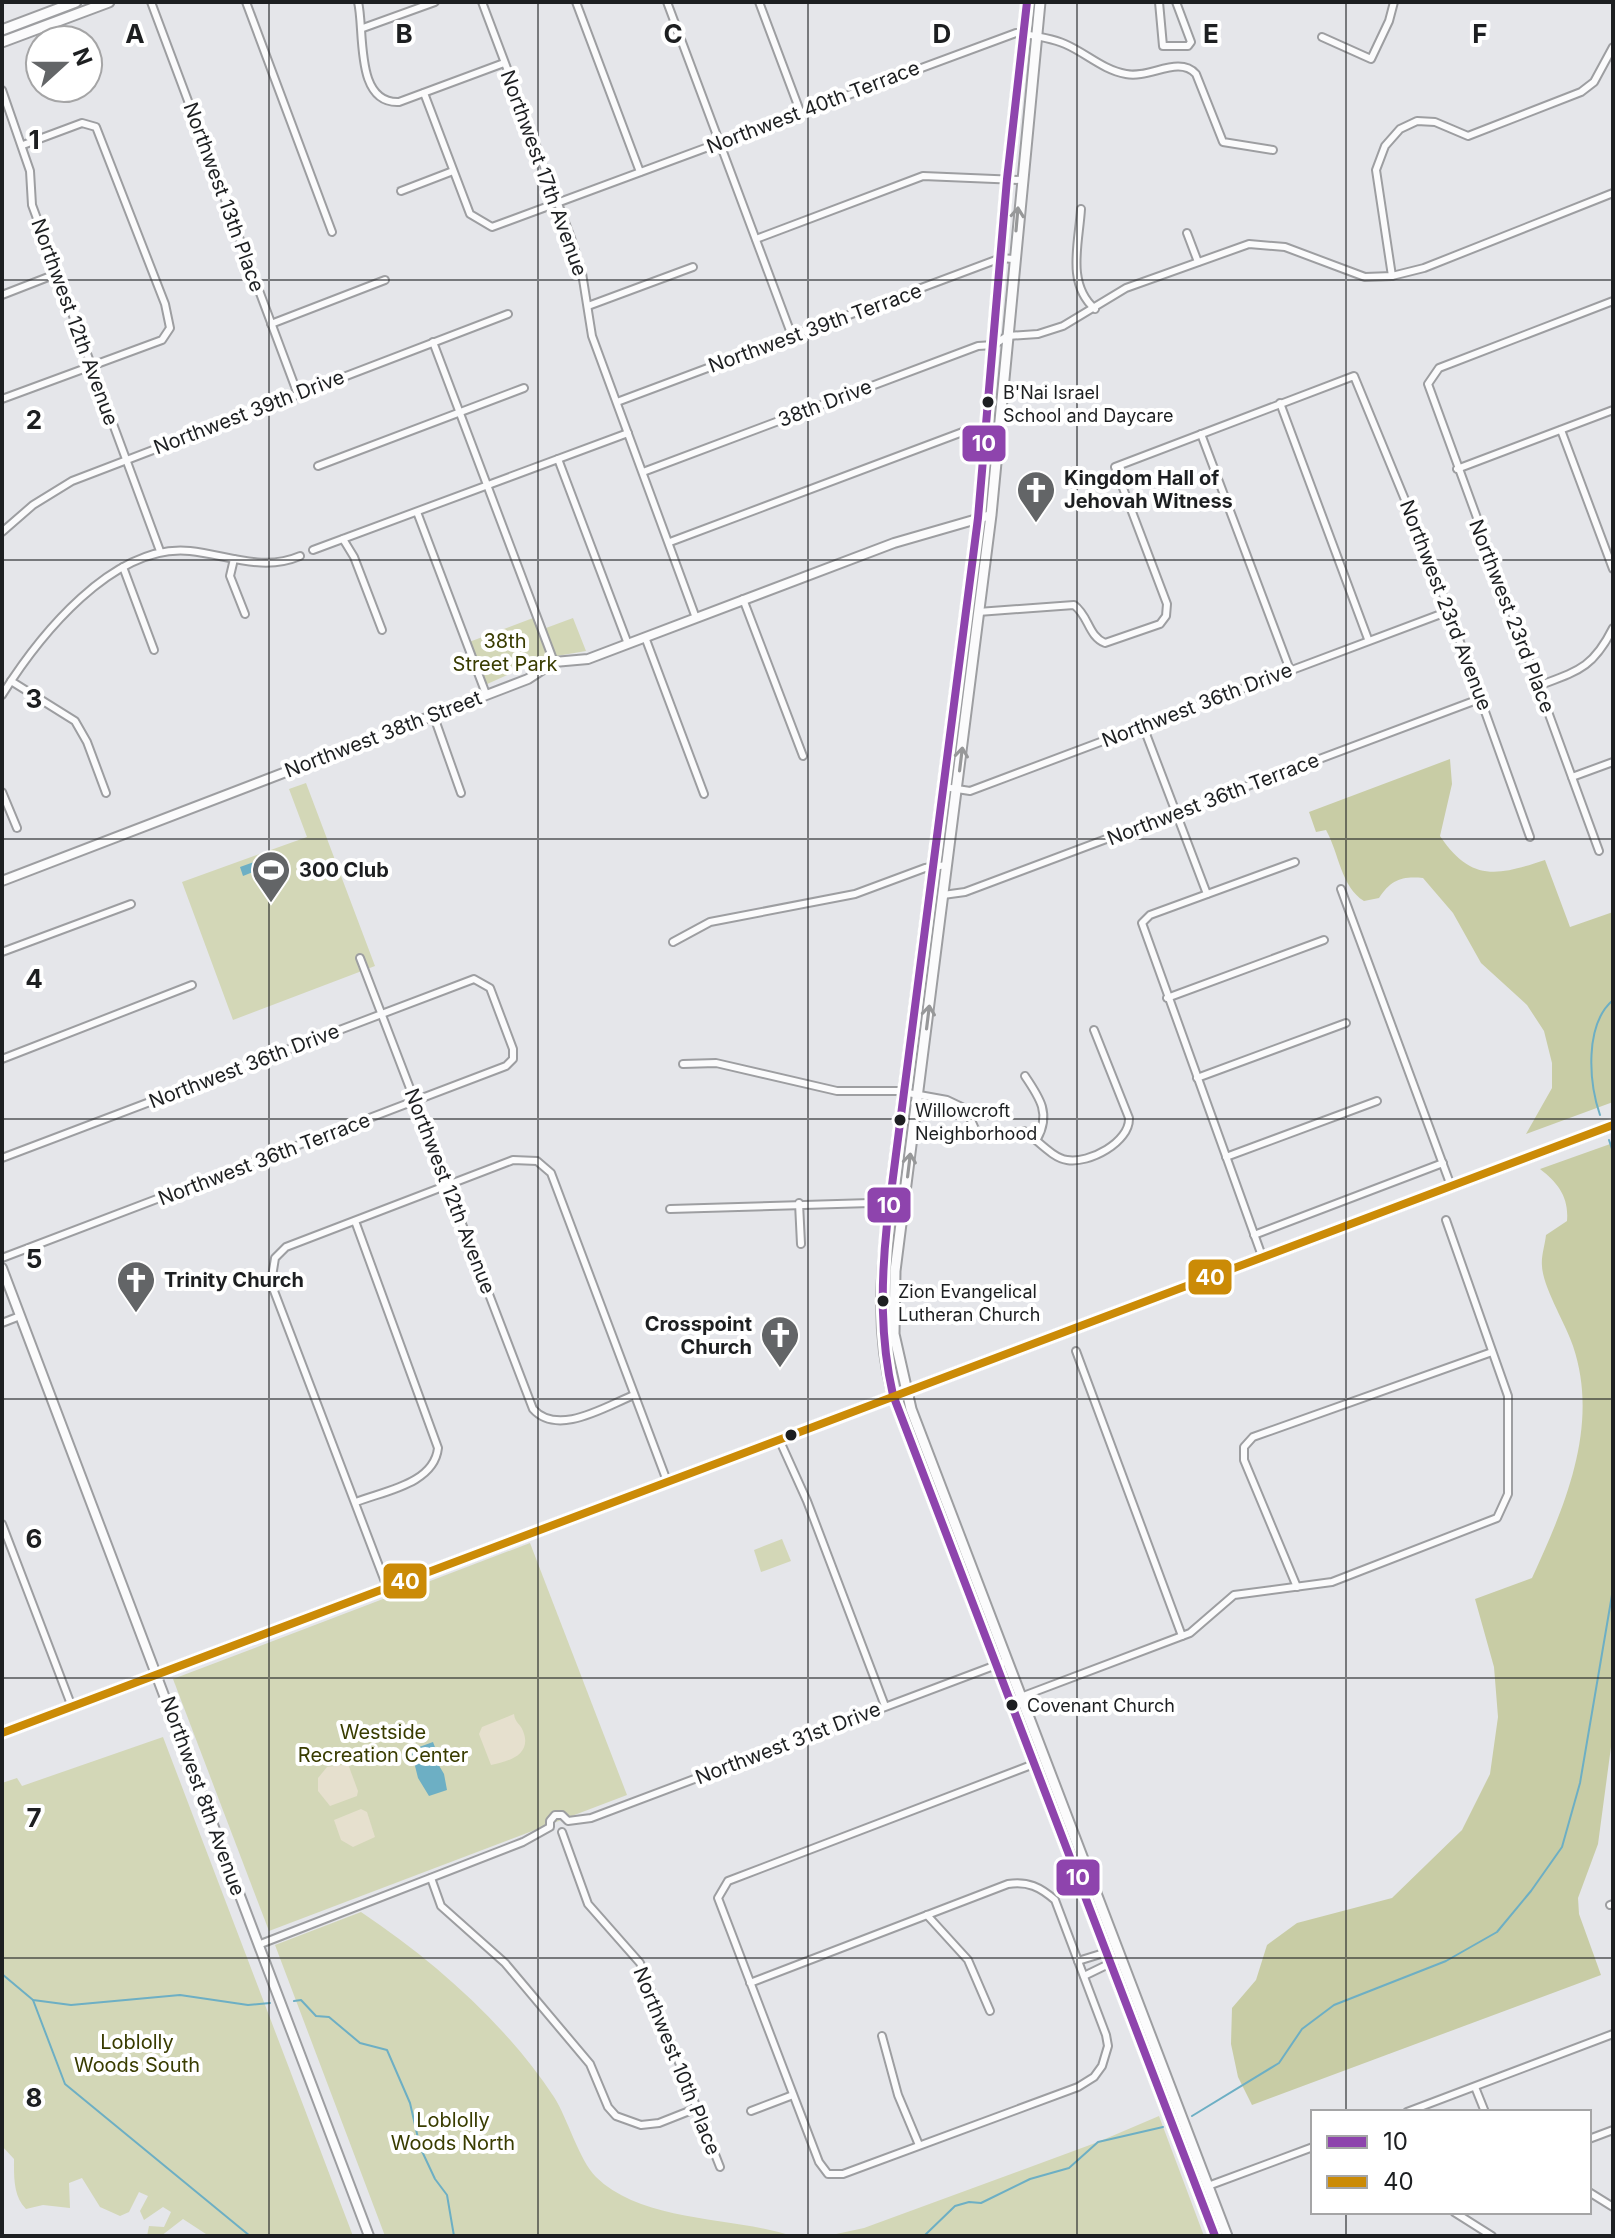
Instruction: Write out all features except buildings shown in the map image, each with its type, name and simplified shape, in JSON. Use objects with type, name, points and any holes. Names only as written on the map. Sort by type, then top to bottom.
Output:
[{"type":"main road","points":[[2,30],[76,2]]},
{"type":"main road","points":[[47,13],[51,24],[106,2]]},
{"type":"main road","points":[[1027,2],[1007,179],[978,518],[890,1199],[880,1309],[884,1357],[893,1395],[1215,2236]]},
{"type":"main road","points":[[1040,2],[1020,180],[991,515],[917,1094],[893,1313],[905,1391],[1227,2236]]},
{"type":"main road","points":[[2,42],[24,34]]},
{"type":"main road","points":[[2,1733],[1613,1125]]},
{"type":"main road","points":[[947,1538],[958,1534]]},
{"type":"main road","points":[[1153,2075],[1164,2070]]},
{"type":"street","name":"Northwest 13th Place","points":[[151,2],[297,392]]},
{"type":"street","points":[[246,2],[332,232]]},
{"type":"street","points":[[358,2],[363,28],[361,45],[368,77],[373,91],[391,102],[504,63]]},
{"type":"street","points":[[363,28],[435,2]]},
{"type":"street","name":"Northwest 17th Avenue","points":[[482,2],[582,273],[592,336],[696,618]]},
{"type":"street","points":[[576,2],[640,172]]},
{"type":"street","points":[[667,2],[792,336]]},
{"type":"street","points":[[759,2],[800,111]]},
{"type":"street","points":[[1159,2],[1161,43],[1188,46],[1191,42],[1176,2]]},
{"type":"street","points":[[1322,37],[1371,59],[1394,2]]},
{"type":"street","name":"Northwest 40th Terrace","points":[[453,171],[470,214],[486,227],[498,226],[1016,33],[1063,43],[1122,74],[1141,76],[1175,66]]},
{"type":"street","points":[[1176,47],[1175,66],[1186,66],[1196,74],[1223,142],[1273,150]]},
{"type":"street","points":[[1392,276],[1376,170],[1392,137],[1417,121],[1426,120],[1468,136],[1581,92],[1594,82],[1613,47]]},
{"type":"street","name":"Northwest 12th Avenue","points":[[2,90],[23,145],[33,185],[32,205],[160,551]]},
{"type":"street","points":[[401,191],[453,171],[424,93]]},
{"type":"street","points":[[2,399],[162,340],[170,328],[165,304],[105,147],[91,123],[82,123],[23,145]]},
{"type":"street","points":[[756,239],[923,176],[1020,180]]},
{"type":"street","points":[[1007,336],[1038,334],[1063,326],[1126,288],[1249,244],[1273,244],[1365,277],[1392,276],[1424,268],[1613,193]]},
{"type":"street","points":[[1081,209],[1077,280],[1080,293],[1095,309]]},
{"type":"street","points":[[1187,233],[1198,262]]},
{"type":"street","name":"Northwest 39th Terrace","points":[[617,402],[1001,258],[1013,259]]},
{"type":"street","points":[[588,306],[693,267]]},
{"type":"street","points":[[2,295],[56,274]]},
{"type":"street","points":[[271,324],[385,280]]},
{"type":"street","name":"Northwest 23rd Place","points":[[1599,851],[1429,392],[1429,380],[1439,368],[1613,301]]},
{"type":"street","name":"Northwest 39th Drive","points":[[2,532],[53,491],[126,459],[508,314]]},
{"type":"street","name":"38th Drive","points":[[643,472],[978,346],[994,345],[1007,336]]},
{"type":"street","points":[[433,342],[554,662]]},
{"type":"street","name":"Northwest 23rd Avenue","points":[[1280,403],[1354,376],[1449,611],[1530,837]]},
{"type":"street","points":[[318,466],[524,388]]},
{"type":"street","points":[[966,611],[1074,605],[1086,618],[1094,637],[1105,643],[1160,624],[1166,616],[1167,604],[1115,467],[1280,403],[1368,639]]},
{"type":"street","points":[[1457,469],[1613,410]]},
{"type":"street","points":[[670,542],[968,430],[999,430]]},
{"type":"street","points":[[1561,430],[1613,569]]},
{"type":"street","points":[[313,550],[628,433]]},
{"type":"street","points":[[1201,434],[1290,670]]},
{"type":"street","points":[[558,459],[628,644]]},
{"type":"street","points":[[417,512],[486,694]]},
{"type":"street","name":"Northwest 38th Street","points":[[2,881],[528,679],[554,662],[588,659],[905,539],[991,515]]},
{"type":"street","points":[[343,539],[354,557],[382,630]]},
{"type":"street","points":[[2,695],[44,634],[123,567],[160,551],[188,551],[265,564],[300,556]]},
{"type":"street","points":[[234,559],[230,576],[245,614]]},
{"type":"street","points":[[123,567],[154,650]]},
{"type":"street","points":[[743,599],[803,756]]},
{"type":"street","name":"Northwest 36th Drive","points":[[944,787],[970,791],[1449,611]]},
{"type":"street","points":[[1538,686],[1584,669],[1613,628]]},
{"type":"street","points":[[645,637],[704,794]]},
{"type":"street","points":[[11,681],[75,721],[87,742],[106,793]]},
{"type":"street","name":"Northwest 36th Terrace","points":[[943,895],[965,892],[1482,698]]},
{"type":"street","points":[[433,714],[461,793]]},
{"type":"street","points":[[1143,726],[1207,894]]},
{"type":"street","points":[[1572,777],[1613,762]]},
{"type":"street","points":[[2,792],[17,828]]},
{"type":"street","points":[[1262,1256],[1142,923],[1150,915],[1295,862]]},
{"type":"street","points":[[673,942],[710,922],[855,894],[934,866],[947,865]]},
{"type":"street","points":[[1341,889],[1451,1186]]},
{"type":"street","points":[[2,952],[131,904]]},
{"type":"street","points":[[1167,998],[1324,940]]},
{"type":"street","name":"Northwest 12th Avenue","points":[[360,958],[531,1404],[545,1419],[564,1421],[634,1395]]},
{"type":"street","name":"Northwest 36th Drive","points":[[2,1158],[474,979],[486,983],[513,1049]]},
{"type":"street","points":[[2,1059],[192,985]]},
{"type":"street","points":[[1197,1078],[1346,1023]]},
{"type":"street","points":[[683,1064],[716,1063],[837,1091],[917,1094],[957,1103],[966,1109],[975,1129],[984,1136],[1024,1131],[1064,1160],[1085,1160],[1124,1137],[1129,1130],[1129,1118],[1094,1030]]},
{"type":"street","name":"Northwest 36th Terrace","points":[[2,1258],[506,1066],[513,1059],[513,1049]]},
{"type":"street","points":[[1025,1076],[1040,1099],[1044,1114],[1044,1125],[1037,1139]]},
{"type":"street","points":[[1226,1157],[1377,1101]]},
{"type":"street","points":[[387,1587],[271,1283],[275,1258],[286,1247],[513,1160],[537,1161],[551,1173],[667,1481]]},
{"type":"street","points":[[1254,1235],[1443,1163]]},
{"type":"street","points":[[670,1209],[890,1199],[904,1202]]},
{"type":"street","points":[[799,1203],[801,1244]]},
{"type":"street","points":[[1010,1701],[1182,1636],[1234,1595],[1332,1582],[1497,1518],[1505,1508],[1508,1396],[1446,1220]]},
{"type":"street","points":[[355,1221],[437,1441],[437,1456],[423,1476],[356,1502]]},
{"type":"street","name":"Northwest 8th Avenue","points":[[2,1268],[369,2236]]},
{"type":"street","points":[[2,1323],[20,1316]]},
{"type":"street","points":[[1076,1351],[1182,1636]]},
{"type":"street","points":[[1297,1587],[1245,1462],[1244,1447],[1253,1437],[1492,1352]]},
{"type":"street","points":[[779,1439],[807,1501],[885,1706]]},
{"type":"street","points":[[2,1524],[72,1707]]},
{"type":"street","name":"Northwest 31st Drive","points":[[258,1945],[523,1842],[550,1827],[555,1815],[562,1815],[568,1821],[591,1818],[1007,1661]]},
{"type":"street","points":[[750,1983],[1021,1882],[1040,1887],[1055,1900],[1106,2035],[1106,2057],[1094,2077],[1078,2087],[834,2176],[819,2162],[719,1904],[722,1887],[740,1876],[1045,1759]]},
{"type":"street","points":[[550,1827],[562,1832],[568,1821]]},
{"type":"street","name":"Northwest 10th Place","points":[[562,1832],[588,1904],[640,1963],[720,2167]]},
{"type":"street","points":[[431,1878],[441,1906],[505,1963],[590,2064],[608,2107],[616,2116],[641,2125],[659,2123],[697,2108]]},
{"type":"street","points":[[927,1915],[968,1960],[990,2011]]},
{"type":"street","points":[[1078,1961],[1106,1952],[1120,1953]]},
{"type":"street","points":[[1084,1976],[1111,1965],[1120,1953]]},
{"type":"street","points":[[1412,2110],[1613,2034]]},
{"type":"street","points":[[882,2036],[898,2095],[919,2145]]},
{"type":"street","points":[[1475,2087],[1484,2110]]},
{"type":"street","points":[[751,2111],[793,2095]]},
{"type":"street","points":[[1591,2138],[1613,2130]]},
{"type":"street","points":[[1197,2190],[1311,2148]]},
{"type":"street","points":[[1591,2193],[1613,2207]]},
{"type":"street","points":[[1457,2214],[1492,2236]]},
{"type":"green space","name":"38th Street Park","points":[[533,618],[546,628],[573,618],[586,651],[545,658],[485,685],[469,642]]},
{"type":"green space","points":[[1450,759],[1452,784],[1440,836],[1451,851],[1474,868],[1486,871],[1499,872],[1545,860],[1570,927],[1613,912],[1613,1102],[1526,1134],[1552,1088],[1552,1063],[1544,1031],[1527,1005],[1481,963],[1453,913],[1423,878],[1397,880],[1379,898],[1364,901],[1356,895],[1345,878],[1326,830],[1316,832],[1309,812]]},
{"type":"green space","name":"300 Club","points":[[306,783],[375,966],[233,1020],[182,882],[307,837],[289,789]]},
{"type":"green space","points":[[1613,1143],[1613,1732],[1598,1844],[1578,1898],[1579,1914],[1601,1975],[1252,2105],[1238,2077],[1231,2044],[1232,2008],[1256,1980],[1267,1945],[1297,1923],[1392,1898],[1462,1830],[1490,1774],[1498,1717],[1494,1667],[1475,1599],[1532,1578],[1567,1494],[1581,1436],[1583,1406],[1580,1376],[1573,1346],[1546,1285],[1542,1266],[1546,1235],[1567,1221],[1566,1205],[1557,1185],[1540,1169]]},
{"type":"green space","points":[[782,1539],[791,1561],[761,1572],[754,1550]]},
{"type":"green space","name":"Westside Recreation Center","points":[[530,1543],[627,1795],[269,1931],[173,1679]]},
{"type":"green space","name":"Loblolly Woods South","points":[[163,1737],[353,2236],[209,2236],[183,2219],[161,2236],[147,2236],[149,2226],[164,2227],[171,2212],[163,2207],[144,2220],[140,2211],[148,2196],[139,2192],[129,2212],[120,2216],[100,2207],[82,2178],[69,2183],[70,2208],[43,2205],[26,2209],[19,2198],[15,2186],[14,2159],[2,2146],[2,1783],[17,1778],[22,1786]]},
{"type":"green space","name":"Loblolly Woods North","points":[[361,1912],[415,1951],[491,2019],[554,2097],[590,2170],[615,2192],[663,2211],[792,2236],[385,2236],[275,1945]]},
{"type":"green space","points":[[1159,2116],[1204,2236],[827,2236],[864,2228],[1098,2142]]},
{"type":"sand","points":[[514,1714],[523,1731],[524,1746],[517,1756],[491,1765],[479,1734],[482,1727]]},
{"type":"sand","points":[[348,1764],[357,1796],[330,1806],[318,1791],[318,1778],[327,1767]]},
{"type":"sand","points":[[361,1809],[367,1812],[375,1837],[353,1847],[341,1840],[334,1820]]},
{"type":"water","points":[[262,859],[270,880],[258,885],[253,872],[243,876],[240,867]]},
{"type":"water","points":[[433,1742],[438,1755],[434,1757],[444,1774],[447,1790],[429,1796],[418,1778],[411,1750]]},
{"type":"waterway","points":[[1600,1115],[1593,1087],[1593,1039],[1597,1024],[1613,1000]]},
{"type":"waterway","points":[[1609,1140],[1613,1152]]},
{"type":"waterway","points":[[1192,2116],[1279,2063],[1302,2029],[1334,2005],[1446,1961],[1497,1932],[1531,1891],[1562,1847],[1580,1783],[1613,1589]]},
{"type":"waterway","points":[[2,1974],[33,2000],[71,2005],[180,1995],[248,2005],[270,2003]]},
{"type":"waterway","points":[[33,2000],[65,2084],[250,2236]]},
{"type":"waterway","points":[[294,2001],[301,2000],[316,2016],[329,2017],[360,2043],[387,2050],[410,2103],[420,2147],[435,2179],[447,2195],[454,2236]]},
{"type":"waterway","points":[[924,2236],[955,2206],[981,2203],[1030,2179],[1069,2168],[1098,2142],[1163,2127]]},
{"type":"transit line","name":"10","points":[[1027,2],[1007,179],[978,518],[887,1224],[884,1331],[893,1395],[1215,2236]]},
{"type":"transit line","name":"40","points":[[2,1733],[1613,1125]]},
{"type":"place","name":"B'Nai Israel School and Daycare","points":[[988,402]]},
{"type":"place","name":"Kingdom Hall of Jehovah Witness","points":[[1036,524]]},
{"type":"place","name":"300 Club","points":[[271,904]]},
{"type":"place","name":"Willowcroft Neighborhood","points":[[900,1120]]},
{"type":"place","name":"Zion Evangelical Lutheran Church","points":[[883,1301]]},
{"type":"place","name":"Trinity Church","points":[[136,1314]]},
{"type":"place","name":"Crosspoint Church","points":[[780,1369]]},
{"type":"place","name":"Covenant Church","points":[[1012,1705]]}]
